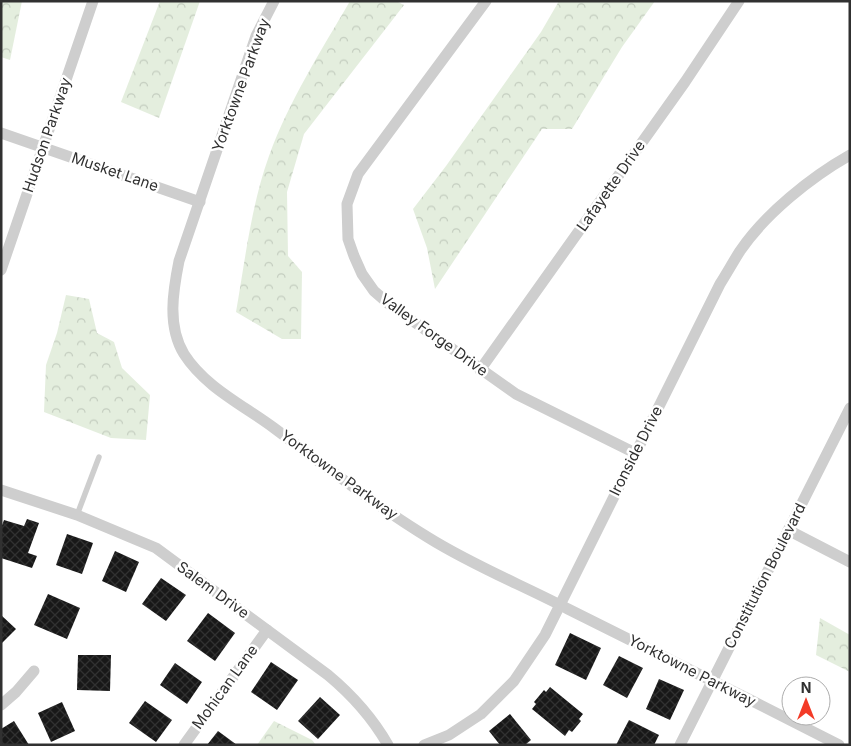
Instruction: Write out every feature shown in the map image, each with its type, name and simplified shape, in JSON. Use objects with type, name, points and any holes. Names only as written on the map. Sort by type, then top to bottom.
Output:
[{"type":"street","name":"Hudson Parkway","points":[[1,270],[93,1]]},
{"type":"street","name":"Yorktowne Parkway","points":[[274,1],[256,36],[179,261],[173,294],[173,311],[178,341],[197,372],[217,389],[260,418],[353,487],[429,538],[478,566],[560,604],[839,745]]},
{"type":"street","name":"Valley Forge Drive","points":[[486,1],[358,174],[348,204],[348,239],[362,274],[374,291],[389,304],[516,394],[635,454]]},
{"type":"street","name":"Lafayette Drive","points":[[480,370],[685,82],[739,1]]},
{"type":"street","name":"Musket Lane","points":[[1,133],[200,202]]},
{"type":"street","name":"Ironside Drive","points":[[424,745],[449,734],[481,714],[514,681],[545,635],[720,284],[740,251],[761,225],[814,177],[850,155]]},
{"type":"street","name":"Constitution Boulevard","points":[[680,745],[850,408]]},
{"type":"street","name":"Salem Drive","points":[[1,490],[77,515],[156,548],[348,691],[375,724],[388,745]]},
{"type":"street","points":[[788,530],[850,562]]},
{"type":"street","name":"Mohican Lane","points":[[184,745],[267,630]]},
{"type":"street","points":[[1,706],[16,692],[34,670]]},
{"type":"lane","points":[[77,515],[99,457]]},
{"type":"green space","points":[[1,1],[22,1],[10,60],[1,57]]},
{"type":"green space","points":[[160,1],[200,1],[159,118],[121,102]]},
{"type":"green space","points":[[350,1],[396,1],[404,5],[304,134],[287,192],[288,256],[302,272],[301,339],[282,339],[236,312],[253,214],[269,156],[286,116]]},
{"type":"green space","points":[[559,1],[655,1],[622,47],[572,129],[542,129],[435,289],[427,248],[413,209],[446,166],[541,32]]},
{"type":"green space","points":[[66,295],[89,299],[97,333],[114,342],[122,368],[150,395],[146,440],[111,438],[44,412],[46,365],[57,333]]},
{"type":"green space","points":[[820,618],[850,635],[850,672],[816,655]]},
{"type":"green space","points":[[274,721],[312,740],[316,745],[257,745]]},
{"type":"building","points":[[27,519],[39,523],[28,553],[37,556],[32,568],[1,558],[1,528],[4,520],[24,526]]},
{"type":"building","points":[[67,534],[93,543],[82,574],[56,565]]},
{"type":"building","points":[[115,551],[139,562],[126,592],[102,581]]},
{"type":"building","points":[[161,578],[186,595],[166,621],[142,604]]},
{"type":"building","points":[[48,594],[80,608],[67,639],[34,625]]},
{"type":"building","points":[[208,613],[235,633],[215,661],[187,641]]},
{"type":"building","points":[[1,615],[16,629],[1,644]]},
{"type":"building","points":[[570,633],[601,648],[586,680],[555,665]]},
{"type":"building","points":[[78,655],[111,655],[110,691],[77,690]]},
{"type":"building","points":[[619,656],[643,668],[627,698],[603,685]]},
{"type":"building","points":[[271,662],[298,680],[277,710],[251,692]]},
{"type":"building","points":[[175,663],[202,682],[187,704],[160,685]]},
{"type":"building","points":[[659,679],[684,690],[670,720],[646,709]]},
{"type":"building","points":[[550,687],[583,714],[579,719],[581,721],[572,732],[569,730],[565,736],[532,709],[536,704],[534,702],[544,690],[546,692]]},
{"type":"building","points":[[320,697],[340,715],[318,739],[298,721]]},
{"type":"building","points":[[145,701],[172,720],[156,742],[129,723]]},
{"type":"building","points":[[62,702],[75,731],[51,742],[38,713]]},
{"type":"building","points":[[510,714],[531,740],[525,745],[500,745],[489,731]]},
{"type":"building","points":[[629,720],[659,735],[654,745],[616,745]]},
{"type":"building","points":[[14,721],[29,745],[1,745],[1,729]]},
{"type":"building","points":[[218,731],[237,745],[207,745]]}]
